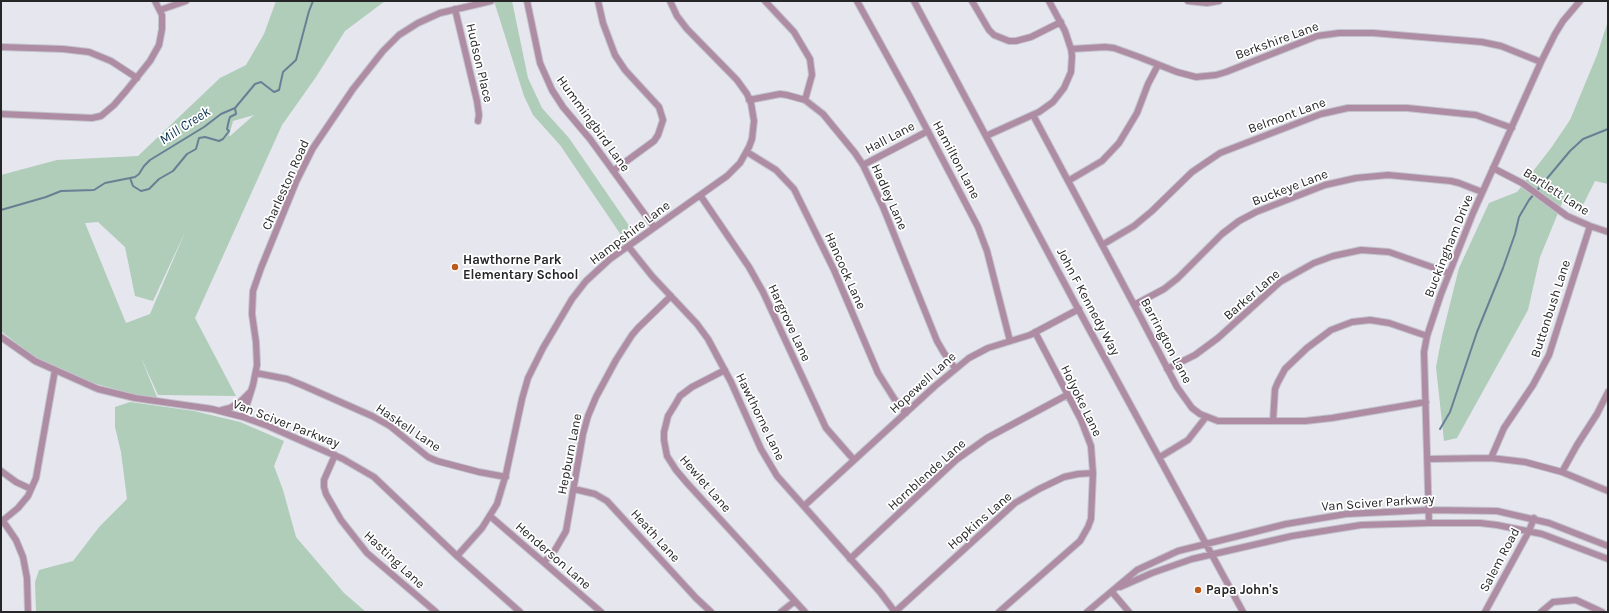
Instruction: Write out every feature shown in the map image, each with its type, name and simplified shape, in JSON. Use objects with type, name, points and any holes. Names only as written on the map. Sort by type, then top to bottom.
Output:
[{"type":"street","points":[[1,114],[92,118],[101,116],[114,105],[156,53],[162,29],[162,15],[155,1]]},
{"type":"street","points":[[160,10],[186,1]]},
{"type":"street","name":"Charleston Road","points":[[243,417],[256,373],[256,342],[252,314],[254,291],[264,262],[307,159],[353,89],[391,42],[409,28],[429,17],[491,1]]},
{"type":"street","name":"Hummingbird Lane","points":[[527,1],[540,63],[547,81],[564,107],[654,227]]},
{"type":"street","points":[[598,1],[605,31],[615,55],[624,70],[659,107],[663,120],[658,135],[654,141],[613,171]]},
{"type":"street","name":"Hampshire Lane","points":[[457,556],[482,528],[501,495],[514,443],[521,400],[528,378],[572,299],[586,281],[610,259],[727,176],[740,163],[747,152],[752,139],[754,130],[753,112],[749,100],[737,80],[687,30],[670,1]]},
{"type":"street","points":[[765,1],[794,32],[810,59],[812,75],[805,100]]},
{"type":"street","name":"Hamilton Lane","points":[[857,1],[982,234],[1010,341]]},
{"type":"street","name":"John F Kennedy Way","points":[[914,1],[1243,612]]},
{"type":"street","points":[[972,1],[989,30],[994,35],[1009,41],[1016,41],[1031,37],[1061,22]]},
{"type":"street","points":[[986,136],[1033,115],[1053,102],[1064,88],[1071,72],[1071,49],[1061,22],[1050,1]]},
{"type":"street","points":[[1188,1],[1207,3],[1219,1]]},
{"type":"street","name":"Buckingham Drive","points":[[1429,523],[1424,352],[1427,336],[1449,273],[1482,192],[1552,38],[1579,1]]},
{"type":"street","name":"Hudson Place","points":[[455,10],[477,101],[479,115],[478,121]]},
{"type":"street","name":"Berkshire Lane","points":[[1071,49],[1105,47],[1114,48],[1176,72],[1196,77],[1216,75],[1318,36],[1350,33],[1373,33],[1482,42],[1502,46],[1541,62]]},
{"type":"street","points":[[1,47],[63,49],[89,52],[111,61],[137,78]]},
{"type":"street","points":[[1068,181],[1102,161],[1119,143],[1135,117],[1158,65]]},
{"type":"street","name":"Hadley Lane","points":[[749,100],[780,94],[795,96],[805,100],[813,104],[852,149],[863,165],[889,221],[934,334],[944,353],[955,368]]},
{"type":"street","name":"Belmont Lane","points":[[1102,245],[1134,226],[1152,211],[1192,172],[1220,153],[1320,114],[1348,108],[1407,108],[1476,115],[1512,128]]},
{"type":"street","name":"Barrington Lane","points":[[1033,115],[1177,387],[1192,408],[1206,417],[1218,421],[1273,421],[1327,419],[1426,402]]},
{"type":"street","name":"Hall Lane","points":[[863,165],[928,131]]},
{"type":"street","name":"Hancock Lane","points":[[747,152],[782,175],[797,193],[838,279],[878,373],[895,400],[906,413]]},
{"type":"street","name":"Bartlett Lane","points":[[1493,168],[1522,183],[1567,216],[1608,232]]},
{"type":"street","name":"Buckeye Lane","points":[[1134,305],[1164,289],[1178,278],[1222,234],[1238,221],[1256,212],[1325,185],[1356,178],[1388,175],[1455,182],[1482,192]]},
{"type":"street","name":"Hargrove Lane","points":[[700,195],[759,283],[784,334],[826,428],[854,460]]},
{"type":"street","name":"Buttonbush Lane","points":[[1491,458],[1504,428],[1533,385],[1549,355],[1590,226]]},
{"type":"street","name":"Hawthorne Lane","points":[[628,246],[649,273],[702,331],[725,370],[766,458],[780,480],[880,592],[895,612]]},
{"type":"street","name":"Barker Lane","points":[[1168,369],[1195,354],[1218,338],[1280,282],[1314,263],[1333,256],[1361,250],[1389,252],[1449,273]]},
{"type":"street","name":"Hepburn Lane","points":[[544,562],[555,550],[566,531],[585,425],[591,406],[616,360],[632,335],[671,296]]},
{"type":"street","name":"Hopewell Lane","points":[[804,506],[955,368],[978,352],[1035,332],[1079,309]]},
{"type":"street","points":[[1273,421],[1275,389],[1285,369],[1306,348],[1331,330],[1352,322],[1370,320],[1388,323],[1427,336]]},
{"type":"street","name":"Holyoke Lane","points":[[999,612],[1074,547],[1085,534],[1091,519],[1093,473],[1092,455],[1088,437],[1035,332]]},
{"type":"street","name":"Van Sciver Parkway","points":[[1,337],[32,359],[98,389],[120,395],[219,411],[243,417],[335,455],[374,477],[457,556],[520,612]]},
{"type":"street","points":[[28,612],[27,578],[23,557],[16,540],[2,521],[18,508],[31,489],[40,463],[56,370]]},
{"type":"street","name":"Hewlet Lane","points":[[725,370],[692,387],[680,396],[668,416],[664,432],[667,456],[688,483],[805,612]]},
{"type":"street","name":"Haskell Lane","points":[[256,373],[287,379],[372,416],[390,426],[428,457],[437,461],[479,472],[506,477]]},
{"type":"street","points":[[219,411],[230,408],[241,401],[251,391]]},
{"type":"street","points":[[1562,472],[1597,414],[1608,392]]},
{"type":"street","name":"Hornblende Lane","points":[[850,559],[960,457],[987,438],[1067,395]]},
{"type":"street","points":[[1160,457],[1188,440],[1206,417]]},
{"type":"street","name":"Hasting Lane","points":[[335,455],[324,480],[324,487],[326,494],[341,520],[367,553],[436,612]]},
{"type":"street","points":[[1428,459],[1491,458],[1525,462],[1562,472],[1608,490]]},
{"type":"street","points":[[1,471],[16,482],[31,489]]},
{"type":"street","name":"Hopkins Lane","points":[[895,612],[1015,503],[1064,477],[1093,473]]},
{"type":"street","name":"Heath Lane","points":[[574,489],[595,494],[607,501],[696,598],[711,612]]},
{"type":"street","name":"Van Sciver Parkway","points":[[1087,612],[1137,570],[1178,551],[1317,518],[1366,512],[1429,510],[1490,511],[1534,518],[1565,528],[1608,546]]},
{"type":"street","name":"Henderson Lane","points":[[490,516],[601,612]]},
{"type":"street","name":"Salem Road","points":[[1485,612],[1529,531],[1534,518]]},
{"type":"street","name":"Van Sciver Parkway","points":[[1112,592],[1161,569],[1212,554],[1335,528],[1376,524],[1480,523],[1516,527],[1555,538],[1608,559]]},
{"type":"street","points":[[1112,592],[1129,612]]},
{"type":"street","points":[[1541,612],[1554,602],[1576,600],[1602,612]]},
{"type":"street","points":[[781,612],[795,601]]},
{"type":"green space","points":[[276,1],[385,1],[345,31],[316,77],[282,125],[195,318],[236,396],[158,395],[140,355],[159,402],[52,371],[1,331],[1,175],[57,160],[138,156],[220,78],[246,65],[264,34]],"holes":[[[254,115],[230,136],[229,136],[233,121]],[[98,222],[125,247],[135,296],[153,301],[186,230],[150,314],[126,323],[85,223]]]},
{"type":"green space","points":[[494,1],[512,1],[528,78],[542,108],[569,138],[630,227],[621,235],[560,145],[533,115],[524,96]]},
{"type":"green space","points":[[1608,21],[1608,184],[1595,181],[1582,207],[1565,196],[1540,257],[1528,310],[1457,438],[1444,441],[1436,367],[1459,268],[1489,203],[1517,192],[1551,148],[1570,120],[1597,55]]},
{"type":"green space","points":[[130,402],[194,411],[240,422],[284,441],[274,466],[283,490],[296,537],[344,593],[366,612],[36,612],[35,582],[39,570],[73,561],[100,526],[127,499],[121,452],[115,427],[115,407]]},
{"type":"waterway","name":"Mill Creek","points":[[1,210],[61,191],[94,190],[105,183],[135,177],[150,160],[204,127],[221,114],[235,108],[255,84],[261,82],[274,92],[279,90],[283,72],[296,60],[313,1]]},
{"type":"waterway","points":[[130,178],[133,186],[141,191],[149,189],[159,179],[173,171],[187,154],[196,149],[199,138],[205,137],[219,141],[223,139],[229,131],[227,129],[230,117],[236,114],[235,108]]},
{"type":"waterway","points":[[1440,429],[1450,412],[1477,332],[1503,268],[1515,234],[1519,217],[1529,200],[1570,151],[1583,139],[1608,129]]},
{"type":"place","name":"Hawthorne Park Elementary School","points":[[455,267]]},
{"type":"place","name":"Papa John's","points":[[1198,590]]}]
